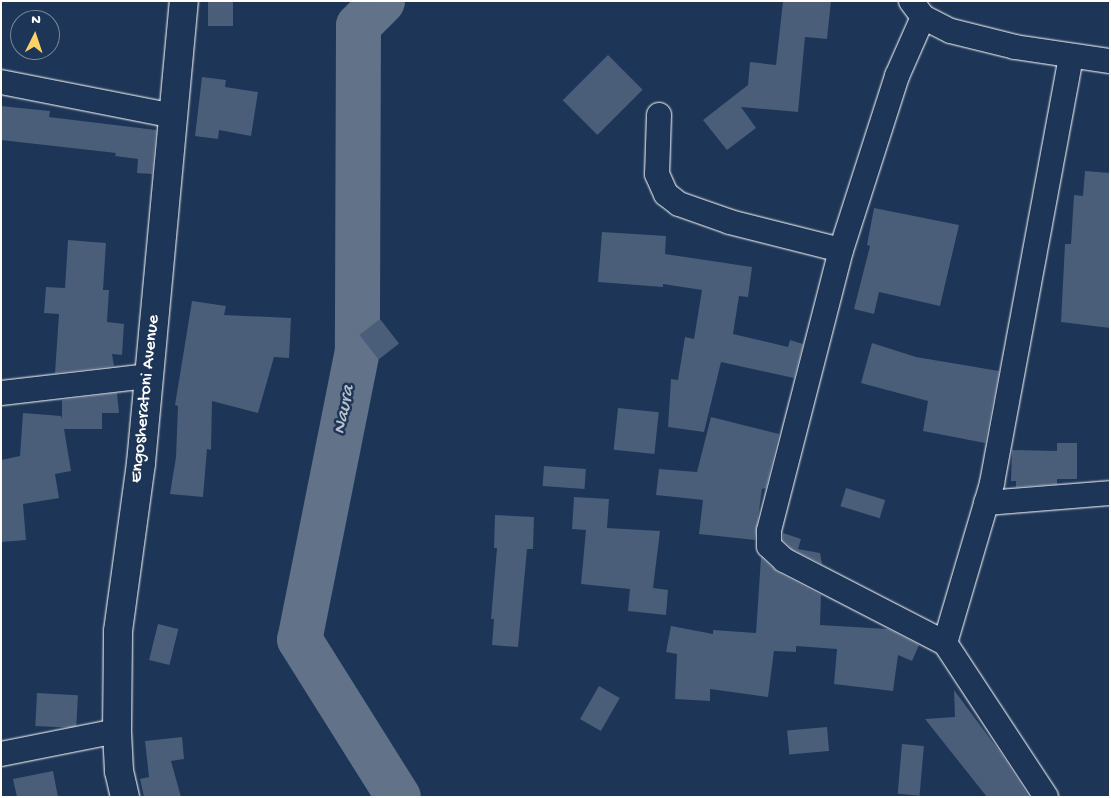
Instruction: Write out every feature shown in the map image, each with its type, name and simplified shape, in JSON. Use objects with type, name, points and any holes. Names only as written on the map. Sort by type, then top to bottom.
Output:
[{"type":"street","name":"Engosheratoni Avenue","points":[[126,797],[119,771],[117,732],[118,631],[141,463],[184,1]]},
{"type":"street","points":[[1046,797],[945,643],[784,560],[769,546],[769,531],[841,250],[917,9],[951,31],[1015,47],[1110,60]]},
{"type":"street","points":[[945,643],[986,503],[1071,56]]},
{"type":"street","points":[[1,82],[174,116]]},
{"type":"street","points":[[659,115],[657,174],[666,194],[679,204],[730,222],[841,250]]},
{"type":"street","points":[[1,393],[148,376]]},
{"type":"street","points":[[986,503],[1110,492]]},
{"type":"street","points":[[1,754],[117,732]]},
{"type":"building","points":[[208,1],[233,1],[233,26],[208,26]]},
{"type":"building","points":[[783,1],[831,1],[827,39],[805,37],[798,112],[741,107],[756,128],[727,150],[703,120],[748,85],[750,62],[776,65]]},
{"type":"building","points":[[608,55],[643,90],[597,135],[563,100]]},
{"type":"building","points":[[202,77],[226,80],[225,87],[258,92],[251,136],[219,130],[218,139],[195,136]]},
{"type":"building","points":[[1,106],[50,111],[49,117],[156,130],[152,174],[137,173],[138,159],[115,156],[116,153],[1,140]]},
{"type":"building","points":[[1085,171],[1110,173],[1110,328],[1061,322],[1065,244],[1071,244],[1074,195],[1083,196]]},
{"type":"building","points":[[874,208],[959,225],[940,306],[879,292],[874,314],[854,309],[870,246],[867,245]]},
{"type":"building","points":[[602,232],[666,236],[665,254],[752,267],[748,297],[739,296],[733,334],[788,347],[790,340],[803,344],[794,378],[721,362],[704,432],[668,427],[671,379],[678,380],[685,337],[694,339],[702,290],[663,284],[663,287],[598,282]]},
{"type":"building","points":[[68,240],[106,243],[103,290],[109,290],[107,322],[124,324],[122,355],[112,354],[114,366],[55,373],[59,314],[44,313],[46,287],[65,288]]},
{"type":"building","points":[[192,301],[226,306],[224,315],[291,318],[289,358],[274,357],[258,413],[212,401],[211,450],[207,449],[203,497],[170,494],[176,457],[178,406],[175,405]]},
{"type":"building","points":[[380,319],[399,343],[379,359],[360,335]]},
{"type":"building","points":[[872,343],[916,357],[999,371],[985,443],[923,431],[928,401],[861,383]]},
{"type":"building","points":[[117,393],[119,413],[102,413],[102,429],[64,429],[71,471],[55,474],[59,498],[23,504],[26,540],[1,542],[1,460],[20,456],[23,413],[61,416],[62,419],[62,400]]},
{"type":"building","points":[[618,408],[659,412],[654,454],[614,450]]},
{"type":"building","points":[[711,417],[779,434],[766,488],[762,489],[755,540],[699,534],[703,500],[656,495],[659,469],[697,472]]},
{"type":"building","points":[[1057,443],[1077,443],[1077,479],[1057,479],[1057,484],[1016,487],[1016,481],[1011,481],[1012,450],[1057,451]]},
{"type":"building","points":[[544,466],[586,469],[585,489],[543,486]]},
{"type":"building","points":[[846,488],[885,500],[880,518],[840,506]]},
{"type":"building","points":[[574,497],[609,499],[607,528],[660,531],[653,588],[668,590],[666,615],[628,611],[630,589],[581,584],[586,530],[572,529]]},
{"type":"building","points":[[495,515],[534,517],[533,549],[527,549],[518,647],[492,645],[494,619],[491,619],[497,548],[494,548]]},
{"type":"building","points":[[783,533],[801,539],[798,549],[820,553],[822,564],[792,549],[783,540]]},
{"type":"building","points":[[761,557],[777,572],[821,595],[820,625],[888,629],[919,645],[912,661],[898,655],[893,691],[834,684],[837,649],[796,646],[796,652],[774,651],[768,697],[710,689],[710,701],[675,699],[677,654],[666,652],[671,626],[713,634],[713,630],[756,633]]},
{"type":"building","points":[[158,624],[178,629],[169,665],[149,660]]},
{"type":"building","points":[[599,686],[620,698],[601,731],[580,719]]},
{"type":"building","points":[[954,690],[1000,752],[1029,797],[987,797],[925,719],[955,717]]},
{"type":"building","points":[[37,693],[78,695],[76,728],[35,726]]},
{"type":"building","points":[[827,727],[829,751],[789,754],[787,730]]},
{"type":"building","points":[[182,737],[184,759],[171,761],[181,797],[144,797],[140,779],[149,777],[145,741]]},
{"type":"building","points":[[902,744],[924,746],[920,796],[898,794]]},
{"type":"building","points":[[53,771],[58,797],[17,797],[13,779]]},
{"type":"waterway","name":"Naura","points":[[382,1],[358,25],[357,350],[299,639],[398,797]]}]
